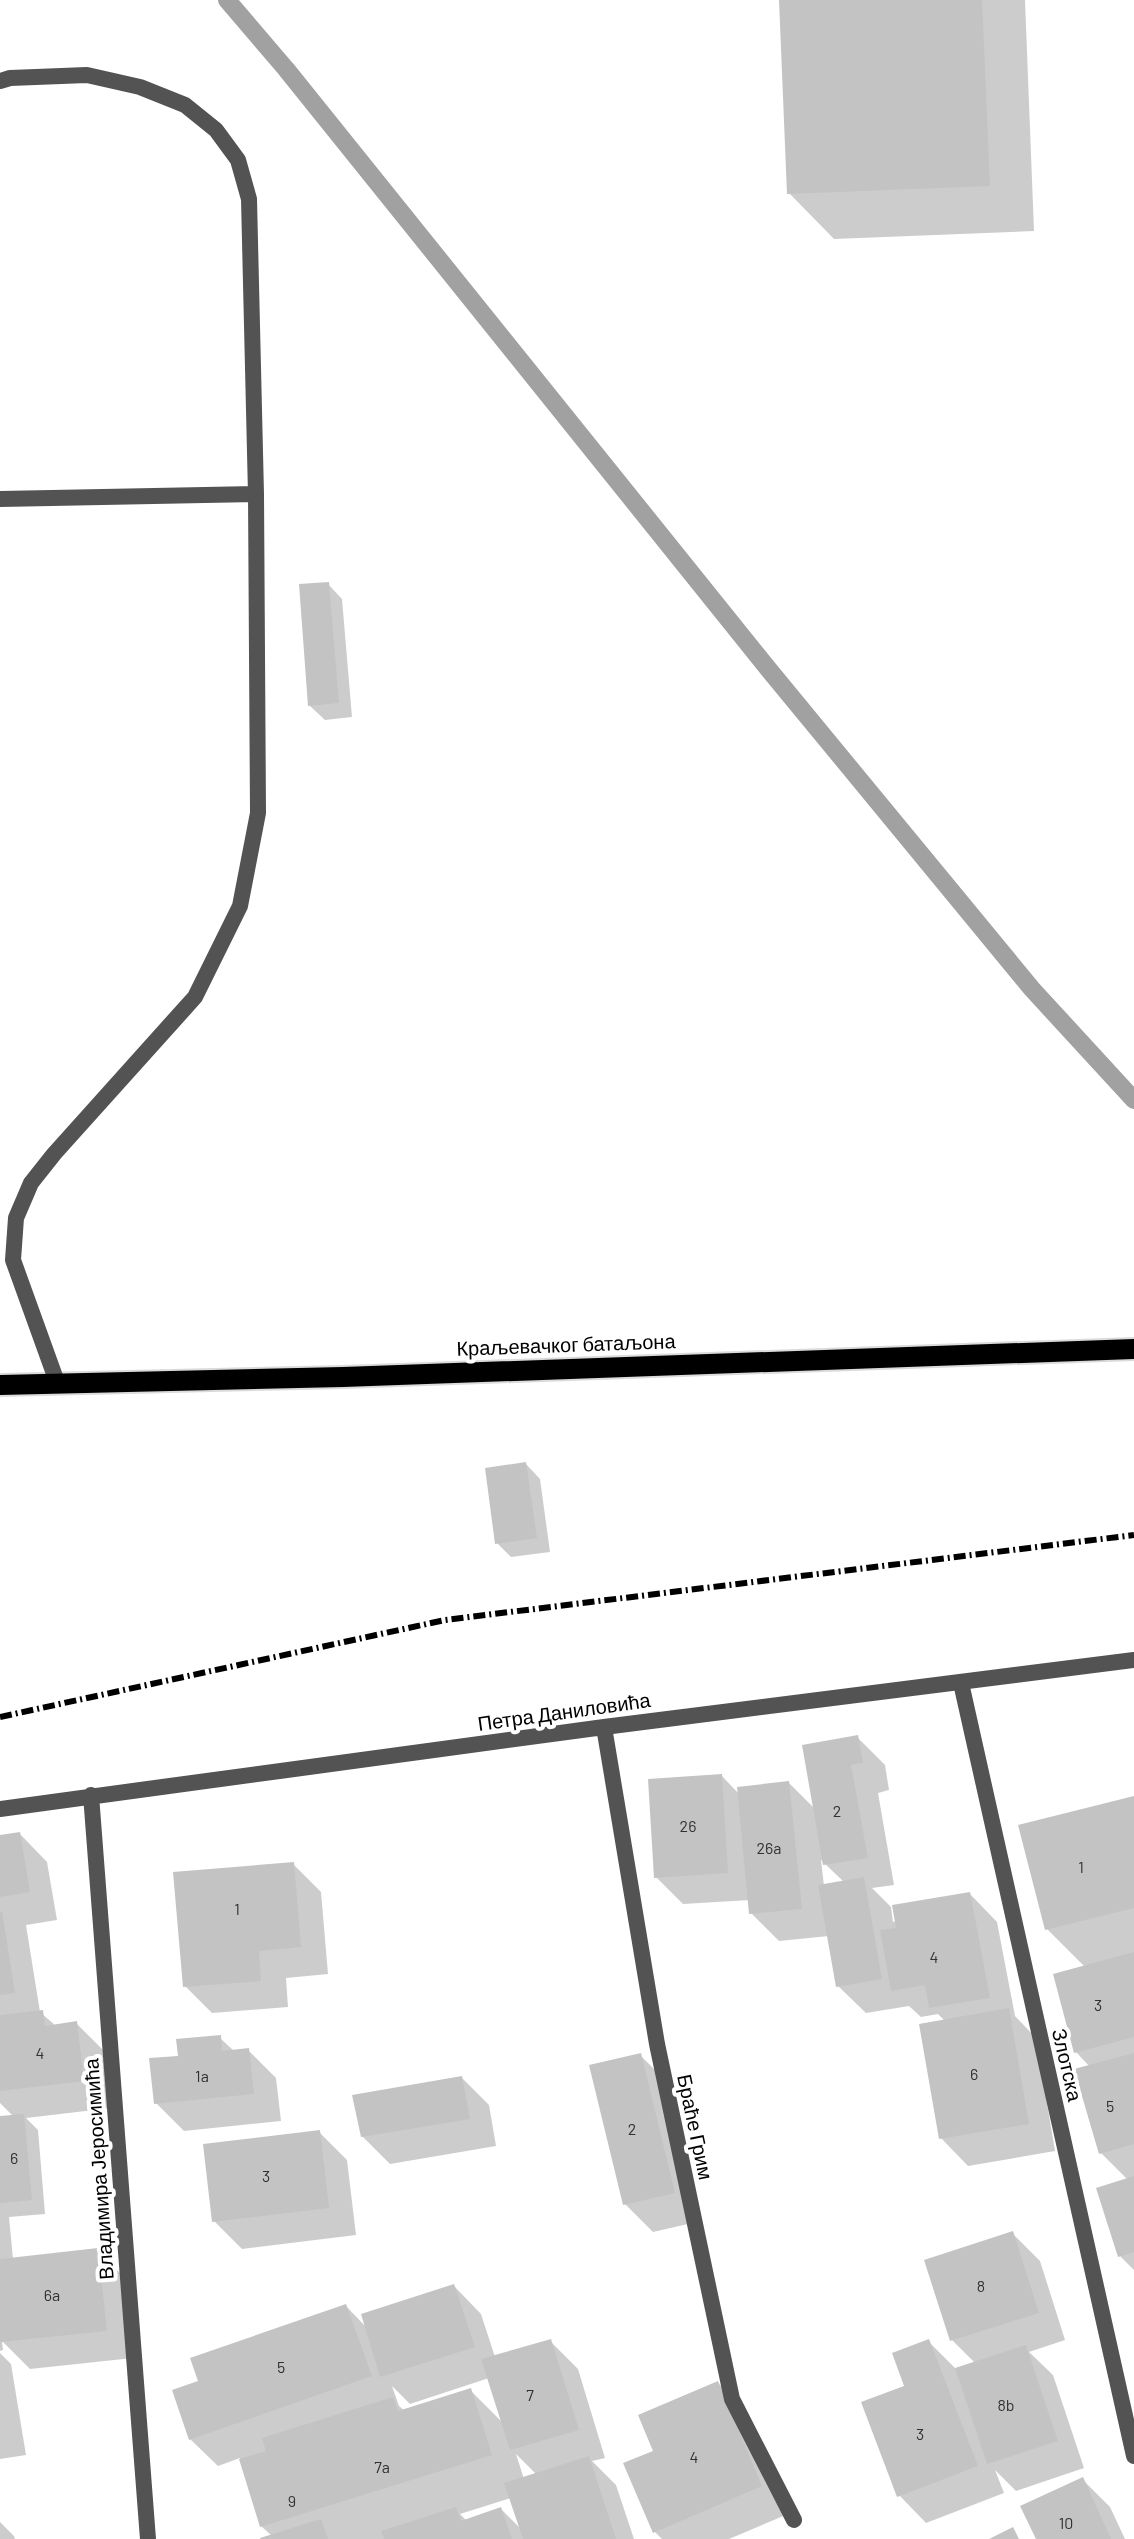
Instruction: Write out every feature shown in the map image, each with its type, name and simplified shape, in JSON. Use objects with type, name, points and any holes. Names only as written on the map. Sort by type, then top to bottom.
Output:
[{"type":"main road","name":"Краљевачког батаљона","points":[[0,1385],[343,1377],[1134,1349]]},
{"type":"street","points":[[0,81],[87,75],[140,87],[185,105],[216,130],[238,160],[249,199],[256,494],[258,813],[240,906],[195,997],[54,1154],[31,1183],[16,1218],[13,1260],[57,1382]]},
{"type":"street","points":[[0,499],[256,494]]},
{"type":"street","name":"Петра Даниловића","points":[[0,1809],[604,1727],[1134,1660]]},
{"type":"street","name":"Злотска","points":[[961,1683],[1134,2456]]},
{"type":"street","name":"Браће Грим","points":[[604,1727],[657,2044],[732,2399],[794,2520]]},
{"type":"street","name":"Владимира Јеросимића","points":[[91,1795],[148,2539]]},
{"type":"building","points":[[779,0],[982,0],[990,186],[787,194]]},
{"type":"building","points":[[329,582],[339,703],[308,706],[299,584]]},
{"type":"building","points":[[526,1462],[537,1538],[495,1544],[485,1468]]},
{"type":"building","points":[[858,1735],[863,1763],[851,1765],[868,1858],[823,1865],[802,1745]]},
{"type":"building","points":[[722,1774],[728,1873],[654,1878],[648,1779]]},
{"type":"building","points":[[789,1781],[802,1909],[749,1914],[737,1787]]},
{"type":"building","points":[[1134,1796],[1134,1908],[1045,1930],[1018,1825]]},
{"type":"building","points":[[20,1832],[30,1892],[0,1897],[0,1835]]},
{"type":"building","points":[[294,1862],[301,1947],[259,1951],[261,1981],[183,1987],[173,1872]]},
{"type":"building","points":[[864,1877],[882,1979],[836,1987],[818,1885]]},
{"type":"building","points":[[970,1892],[990,1998],[929,2008],[925,1985],[891,1991],[880,1930],[896,1928],[892,1905]]},
{"type":"building","points":[[0,1912],[15,1993],[0,1995]]},
{"type":"building","points":[[1134,1952],[1134,2037],[1074,2053],[1053,1974]]},
{"type":"building","points":[[1009,2008],[1029,2124],[939,2139],[919,2024]]},
{"type":"building","points":[[43,2010],[45,2026],[77,2021],[84,2081],[0,2091],[0,2015]]},
{"type":"building","points":[[221,2035],[222,2051],[249,2048],[254,2094],[154,2104],[149,2058],[178,2056],[176,2039]]},
{"type":"building","points":[[641,2053],[675,2193],[623,2205],[589,2065]]},
{"type":"building","points":[[1134,2053],[1134,2144],[1099,2154],[1074,2069]]},
{"type":"building","points":[[462,2076],[470,2119],[361,2137],[352,2095]]},
{"type":"building","points":[[24,2114],[32,2200],[0,2203],[0,2116]]},
{"type":"building","points":[[320,2130],[329,2208],[212,2222],[203,2144]]},
{"type":"building","points":[[1134,2176],[1134,2252],[1118,2257],[1096,2188]]},
{"type":"building","points":[[1013,2231],[1039,2313],[950,2341],[924,2260]]},
{"type":"building","points":[[98,2248],[107,2331],[0,2342],[0,2259]]},
{"type":"building","points":[[454,2284],[475,2347],[380,2377],[361,2314]]},
{"type":"building","points":[[346,2304],[372,2376],[189,2440],[172,2390],[198,2381],[190,2358]]},
{"type":"building","points":[[551,2339],[579,2430],[510,2450],[481,2359]]},
{"type":"building","points":[[929,2339],[978,2466],[897,2497],[861,2402],[904,2386],[892,2353]]},
{"type":"building","points":[[1026,2345],[1058,2441],[987,2464],[955,2368]]},
{"type":"building","points":[[718,2381],[762,2486],[653,2533],[623,2463],[653,2451],[638,2415]]},
{"type":"building","points":[[471,2388],[492,2455],[260,2527],[239,2459],[266,2451],[262,2438],[393,2397],[398,2411]]},
{"type":"building","points":[[589,2456],[616,2539],[523,2539],[504,2483]]},
{"type":"building","points":[[1083,2477],[1111,2539],[1036,2539],[1020,2506]]},
{"type":"building","points":[[456,2507],[461,2521],[501,2507],[512,2539],[384,2539],[381,2531]]},
{"type":"building","points":[[321,2519],[328,2539],[260,2539],[260,2538]]},
{"type":"building","points":[[1013,2527],[1019,2539],[989,2539]]},
{"type":"waterway","points":[[227,0],[286,69],[770,671],[1032,989],[1134,1100]]},
{"type":"railway","points":[[0,1717],[445,1620],[1134,1535]]}]
